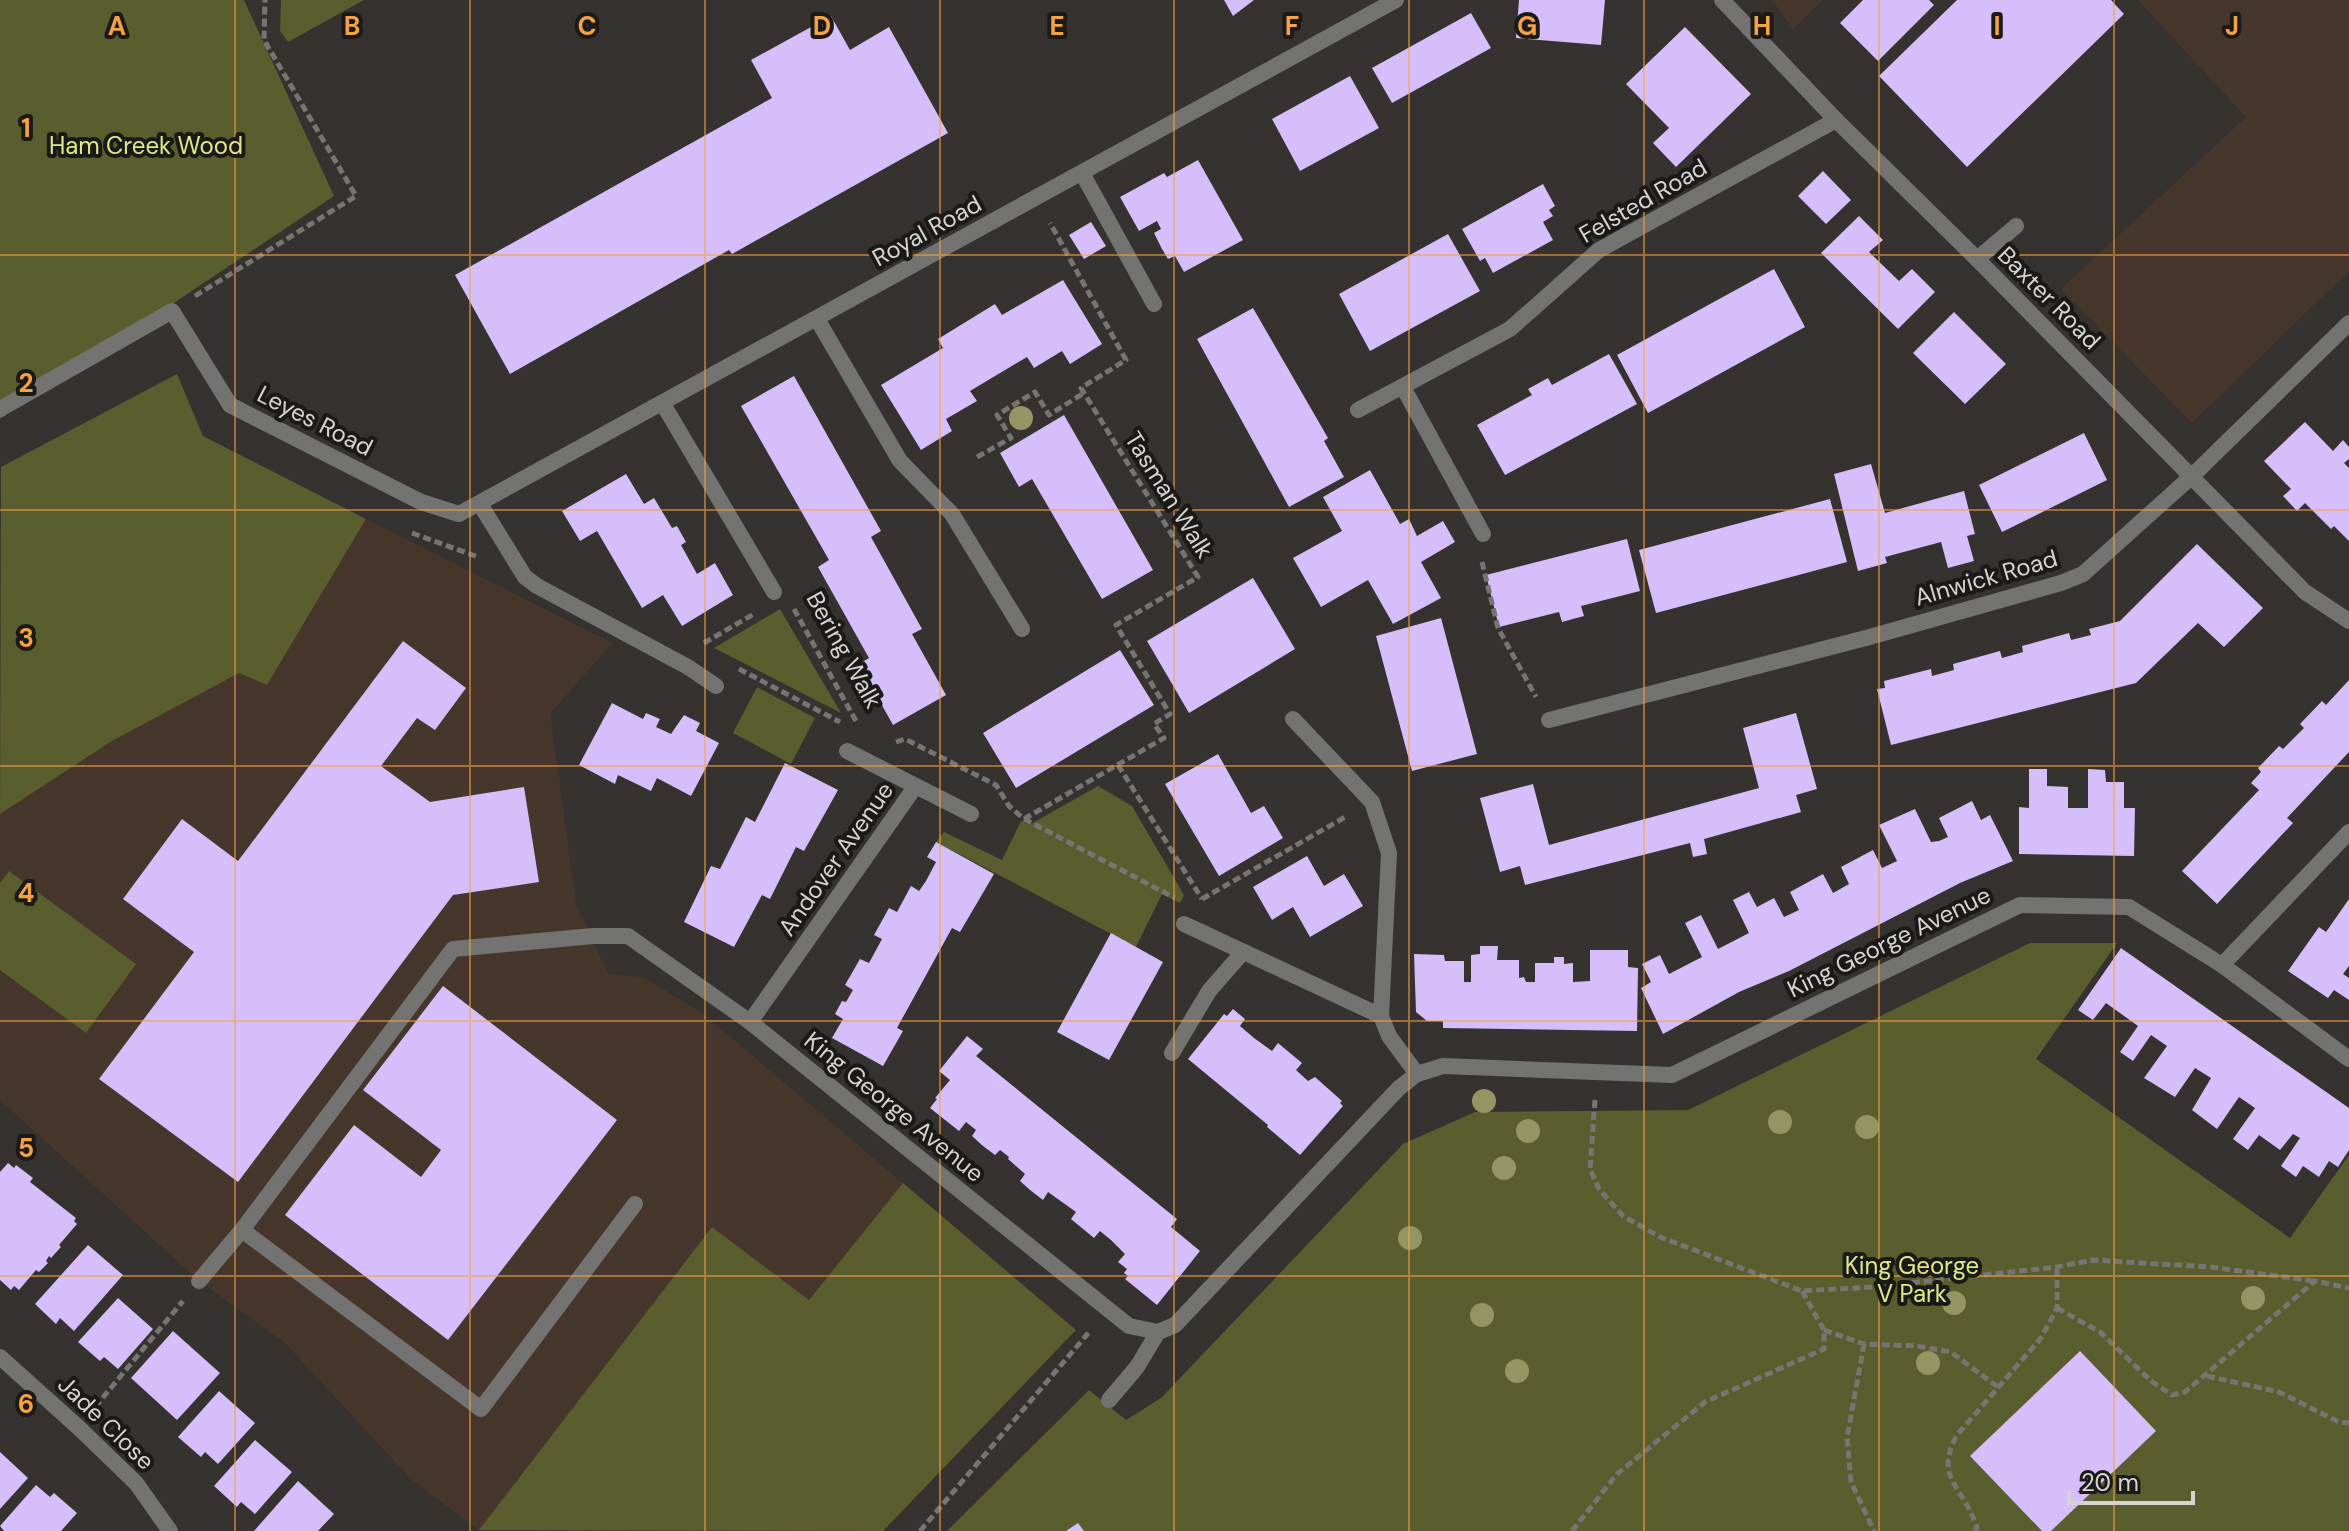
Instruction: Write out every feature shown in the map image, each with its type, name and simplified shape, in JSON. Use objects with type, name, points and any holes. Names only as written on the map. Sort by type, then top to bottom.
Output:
[{"type":"street","name":"Royal Road","points":[[480,504],[1396,0]]},
{"type":"street","name":"Baxter Road","points":[[1722,0],[1836,120],[2305,592],[2349,621]]},
{"type":"street","name":"Felsted Road","points":[[1358,410],[1510,329],[1599,250],[1836,120]]},
{"type":"street","points":[[1082,173],[1154,304]]},
{"type":"street","points":[[1977,259],[2016,226]]},
{"type":"street","points":[[0,409],[172,311]]},
{"type":"street","name":"Leyes Road","points":[[172,311],[230,405],[421,502],[459,514],[480,504]]},
{"type":"street","points":[[817,319],[900,461],[952,514],[1022,629]]},
{"type":"street","name":"Alnwick Road","points":[[1549,720],[1866,638],[2061,583],[2083,574],[2192,476],[2349,323]]},
{"type":"street","points":[[1403,387],[1483,534]]},
{"type":"street","name":"Bering Walk","points":[[663,404],[770,599]]},
{"type":"street","points":[[480,504],[525,577],[688,667],[716,686]]},
{"type":"street","points":[[1109,1400],[1137,1367],[1158,1332],[1175,1325],[1399,1088],[1417,1074],[1389,1036],[1381,1016],[1389,853],[1372,802],[1293,719]]},
{"type":"street","name":"Andover Avenue","points":[[750,1022],[915,787],[847,751]]},
{"type":"street","points":[[915,787],[971,814]]},
{"type":"street","points":[[2222,965],[2349,832]]},
{"type":"street","name":"King George Avenue","points":[[1417,1074],[1443,1066],[1672,1075],[2020,905],[2129,907],[2222,965],[2349,1059]]},
{"type":"street","points":[[1186,924],[1381,1016]]},
{"type":"street","name":"King George Avenue","points":[[199,1281],[242,1230],[453,949],[593,936],[628,936],[750,1022],[1129,1326],[1158,1332]]},
{"type":"street","points":[[1172,1053],[1209,991],[1243,952]]},
{"type":"street","points":[[242,1230],[481,1409],[635,1204]]},
{"type":"street","name":"Jade Close","points":[[0,1357],[136,1483],[170,1531]]},
{"type":"path","points":[[172,311],[356,196],[264,40],[265,0]]},
{"type":"path","points":[[977,457],[1011,438],[997,415],[1035,392],[1049,415],[1084,393],[1081,388],[1126,360],[1036,198]]},
{"type":"path","name":"Tasman Walk","points":[[1084,393],[1198,577],[1116,625],[1170,714],[1154,724],[1164,738],[1118,765]]},
{"type":"path","points":[[1483,534],[1480,548],[1482,567],[1498,628],[1549,720]]},
{"type":"path","name":"Bering Walk","points":[[688,667],[699,646],[770,599]]},
{"type":"path","name":"Bering Walk","points":[[725,662],[863,734],[793,608]]},
{"type":"path","points":[[703,644],[711,654]]},
{"type":"path","points":[[1197,909],[1024,819],[1118,765],[1202,899]]},
{"type":"path","points":[[1186,924],[1202,899],[1372,802]]},
{"type":"path","points":[[1596,1071],[1590,1169],[1599,1189],[1623,1216],[1660,1237],[1802,1291],[1872,1287],[2057,1267],[2093,1260],[2210,1267],[2349,1288]]},
{"type":"path","points":[[1974,1531],[1977,1528],[1971,1507],[1947,1472],[1947,1453],[1957,1435],[2041,1338],[2057,1308],[2057,1267]]},
{"type":"path","points":[[78,1427],[199,1281]]},
{"type":"path","points":[[2057,1308],[2100,1332],[2151,1381],[2172,1395],[2185,1392],[2206,1376],[2315,1281]]},
{"type":"path","points":[[1572,1531],[1617,1474],[1705,1402],[1824,1349],[1824,1330],[1802,1291]]},
{"type":"path","points":[[920,1531],[1097,1323]]},
{"type":"path","points":[[1824,1330],[1864,1344],[1917,1346],[1951,1352],[1999,1388]]},
{"type":"path","points":[[1864,1344],[1847,1438],[1851,1482],[1874,1531]]},
{"type":"path","points":[[2206,1376],[2279,1392],[2339,1422],[2349,1423]]},
{"type":"shaded area","points":[[1772,0],[1823,0],[1793,29]]},
{"type":"shaded area","points":[[2138,0],[2349,0],[2349,271],[2192,423],[2061,289],[2246,117]]},
{"type":"shaded area","points":[[366,519],[612,643],[550,714],[576,903],[608,974],[645,978],[702,1013],[1076,1330],[883,1531],[480,1531],[410,1478],[285,1343],[199,1281],[0,1100],[0,814],[112,741],[239,672],[267,685]]},
{"type":"green space","name":"Ham Creek Wood","points":[[0,0],[244,0],[334,196],[0,419]]},
{"type":"green space","points":[[281,0],[364,0],[288,42],[280,31]]},
{"type":"green space","points":[[177,374],[203,436],[366,519],[267,685],[239,673],[112,741],[0,814],[1,467]]},
{"type":"green space","points":[[780,609],[841,713],[714,648]]},
{"type":"green space","points":[[757,687],[815,718],[791,764],[733,733]]},
{"type":"green space","points":[[1098,786],[1132,806],[1184,895],[1180,903],[1162,894],[1136,947],[936,842],[944,832],[1002,860],[1021,821],[1029,825]]},
{"type":"green space","points":[[9,871],[136,964],[86,1033],[0,970],[0,883]]},
{"type":"green space","name":"King George V Park","points":[[2030,943],[2117,943],[2036,1059],[2290,1238],[2349,1155],[2349,1531],[947,1531],[1089,1390],[1126,1420],[1161,1398],[1403,1144],[1475,1112],[1688,1110]]},
{"type":"green space","points":[[903,1183],[1076,1330],[883,1531],[479,1530],[712,1227],[809,1300]]},
{"type":"building","points":[[1224,0],[1254,0],[1233,16]]},
{"type":"building","points":[[1519,0],[1605,0],[1601,45],[1516,38]]},
{"type":"building","points":[[1863,0],[1929,0],[1934,5],[1878,61],[1840,23]]},
{"type":"building","points":[[1957,0],[2111,0],[2124,14],[1967,167],[1879,76]]},
{"type":"building","points":[[1471,13],[1491,48],[1392,103],[1372,68]]},
{"type":"building","points":[[831,16],[850,50],[889,27],[948,133],[732,254],[729,250],[510,374],[455,275],[772,98],[751,60]]},
{"type":"building","points":[[1685,27],[1751,94],[1676,167],[1653,143],[1669,128],[1626,84]]},
{"type":"building","points":[[1350,76],[1379,128],[1300,171],[1272,119]]},
{"type":"building","points":[[1198,160],[1243,240],[1184,272],[1175,256],[1168,259],[1162,249],[1154,233],[1161,229],[1157,221],[1139,231],[1120,197],[1164,173],[1167,177]]},
{"type":"building","points":[[1823,171],[1851,200],[1826,224],[1798,196]]},
{"type":"building","points":[[1543,184],[1555,206],[1549,210],[1553,216],[1543,222],[1553,240],[1493,273],[1485,258],[1480,261],[1462,229]]},
{"type":"building","points":[[1859,216],[1883,240],[1869,252],[1899,281],[1912,269],[1935,292],[1898,329],[1821,253]]},
{"type":"building","points":[[1091,222],[1106,246],[1084,259],[1069,235]]},
{"type":"building","points":[[1448,234],[1480,291],[1370,351],[1339,294]]},
{"type":"building","points":[[1774,269],[1805,327],[1648,413],[1617,355]]},
{"type":"building","points":[[1063,280],[1102,344],[1070,364],[1062,351],[1034,368],[1027,357],[970,391],[977,401],[946,419],[952,431],[921,450],[881,385],[943,348],[938,339],[995,304],[1002,315]]},
{"type":"building","points":[[1253,308],[1328,438],[1324,441],[1344,477],[1289,507],[1197,339]]},
{"type":"building","points":[[1954,312],[2006,364],[1965,404],[1913,353]]},
{"type":"building","points":[[1609,354],[1637,404],[1505,475],[1477,425],[1532,395],[1528,389],[1548,378],[1552,385]]},
{"type":"building","points":[[794,376],[881,531],[871,537],[922,629],[912,634],[946,695],[893,725],[859,664],[869,658],[818,567],[829,560],[741,406]]},
{"type":"building","points":[[1064,415],[1153,570],[1102,599],[1032,479],[1019,487],[1000,453]]},
{"type":"building","points":[[2305,422],[2333,451],[2343,440],[2349,447],[2349,459],[2344,463],[2349,468],[2349,541],[2334,526],[2331,529],[2305,503],[2297,511],[2283,496],[2291,489],[2264,461]]},
{"type":"building","points":[[2084,433],[2107,480],[2002,532],[1979,485]]},
{"type":"building","points":[[1871,464],[1885,513],[1964,491],[1975,534],[1967,536],[1974,561],[1948,568],[1941,542],[1885,557],[1887,563],[1858,571],[1834,474]]},
{"type":"building","points":[[1370,470],[1400,524],[1409,519],[1417,536],[1443,521],[1455,542],[1421,562],[1441,598],[1393,624],[1368,580],[1321,607],[1293,558],[1342,531],[1323,497]]},
{"type":"building","points":[[626,474],[644,504],[654,498],[672,528],[677,526],[686,542],[681,545],[697,574],[715,563],[733,595],[682,626],[663,595],[642,608],[597,531],[580,541],[562,511]]},
{"type":"building","points":[[1830,499],[1847,562],[1656,613],[1639,550]]},
{"type":"building","points":[[1627,539],[1640,591],[1581,606],[1584,616],[1562,622],[1559,612],[1499,627],[1486,575]]},
{"type":"building","points":[[2197,544],[2263,608],[2224,647],[2198,623],[2136,683],[1891,745],[1877,689],[1885,688],[1884,681],[1931,669],[1932,676],[1954,670],[1953,664],[2000,651],[2002,658],[2023,652],[2022,646],[2069,633],[2071,640],[2091,635],[2089,629],[2120,621]]},
{"type":"building","points":[[1253,578],[1295,649],[1189,713],[1147,641]]},
{"type":"building","points":[[1441,618],[1477,754],[1412,771],[1376,636]]},
{"type":"building","points":[[403,641],[466,688],[435,730],[417,718],[381,766],[430,802],[524,787],[539,882],[453,895],[238,1182],[99,1079],[194,952],[123,899],[182,819],[238,861]]},
{"type":"building","points":[[1120,650],[1154,705],[1016,788],[983,733]]},
{"type":"building","points":[[2349,680],[2349,752],[2287,818],[2293,823],[2217,904],[2182,871],[2259,790],[2251,783],[2261,772],[2258,768],[2279,746],[2283,749],[2304,728],[2300,724],[2322,701],[2326,705]]},
{"type":"building","points":[[612,703],[643,719],[646,713],[660,719],[656,727],[671,734],[684,715],[700,723],[696,731],[719,743],[691,796],[657,778],[651,791],[618,775],[615,784],[579,765]]},
{"type":"building","points":[[1796,713],[1817,789],[1796,795],[1801,812],[1704,839],[1707,854],[1693,857],[1690,843],[1525,885],[1520,866],[1500,872],[1480,798],[1533,784],[1549,845],[1759,788],[1743,728]]},
{"type":"building","points":[[1218,754],[1251,813],[1264,806],[1283,838],[1219,876],[1165,784]]},
{"type":"building","points":[[785,763],[838,790],[804,851],[796,847],[770,899],[762,895],[734,947],[684,922],[711,866],[720,869],[746,817],[755,822]]},
{"type":"building","points":[[2029,769],[2047,769],[2047,786],[2068,787],[2068,808],[2088,808],[2088,769],[2105,770],[2106,782],[2124,782],[2124,808],[2135,808],[2134,856],[2019,854],[2019,807],[2029,808]]},
{"type":"building","points":[[1972,801],[1981,820],[1990,815],[2013,861],[1960,883],[1789,971],[1739,992],[1663,1034],[1641,988],[1651,982],[1642,964],[1660,955],[1669,974],[1702,957],[1685,923],[1701,915],[1718,949],[1749,933],[1733,900],[1749,892],[1757,907],[1774,898],[1784,917],[1799,910],[1790,892],[1823,874],[1833,893],[1849,884],[1841,867],[1873,850],[1882,868],[1897,861],[1879,825],[1915,809],[1931,842],[1939,841],[1948,837],[1939,818]]},
{"type":"building","points":[[936,842],[994,874],[960,932],[952,928],[897,1028],[903,1031],[883,1066],[832,1038],[843,1019],[835,1014],[853,990],[845,985],[860,959],[869,963],[882,939],[874,935],[889,908],[897,912],[911,886],[919,891],[926,881],[936,862],[927,857]]},
{"type":"building","points":[[1307,856],[1324,886],[1344,874],[1363,906],[1310,937],[1293,907],[1272,920],[1253,887]]},
{"type":"building","points":[[2349,899],[2349,966],[2343,974],[2349,978],[2349,1000],[2334,990],[2328,998],[2288,971],[2319,927],[2326,932]]},
{"type":"building","points":[[1111,933],[1163,962],[1109,1060],[1057,1032]]},
{"type":"building","points":[[1480,946],[1498,946],[1497,960],[1519,960],[1519,978],[1524,977],[1526,982],[1535,982],[1535,963],[1554,963],[1554,957],[1564,957],[1564,964],[1573,963],[1573,982],[1590,981],[1590,950],[1628,950],[1628,967],[1638,968],[1637,1031],[1443,1028],[1443,1021],[1427,1021],[1416,1012],[1414,954],[1444,955],[1445,961],[1464,961],[1464,982],[1471,982],[1471,955],[1480,954]]},
{"type":"building","points":[[2121,948],[2349,1108],[2349,1150],[2338,1167],[2329,1161],[2319,1177],[2303,1166],[2296,1177],[2281,1166],[2300,1138],[2293,1134],[2280,1150],[2259,1135],[2248,1150],[2233,1139],[2255,1108],[2239,1097],[2217,1129],[2192,1110],[2211,1078],[2195,1068],[2175,1097],[2144,1078],[2167,1046],[2151,1035],[2133,1061],[2120,1052],[2138,1026],[2106,1003],[2093,1020],[2078,1010]]},
{"type":"building","points":[[443,986],[617,1120],[448,1340],[285,1215],[354,1125],[421,1177],[441,1150],[363,1090]]},
{"type":"building","points":[[1233,1009],[1245,1019],[1240,1026],[1254,1038],[1272,1051],[1278,1043],[1302,1063],[1296,1070],[1308,1081],[1315,1077],[1342,1101],[1343,1106],[1300,1155],[1188,1059],[1224,1014],[1227,1016]]},
{"type":"building","points":[[967,1036],[983,1049],[976,1056],[1177,1219],[1171,1227],[1200,1251],[1157,1305],[1125,1279],[1127,1269],[1118,1262],[1125,1254],[1111,1240],[1100,1231],[1094,1238],[1071,1219],[1076,1212],[1048,1192],[1043,1200],[1030,1190],[1020,1181],[1025,1174],[1009,1157],[1000,1150],[995,1155],[983,1146],[972,1136],[976,1130],[966,1122],[959,1131],[930,1108],[950,1080],[939,1071]]},
{"type":"building","points":[[8,1163],[14,1168],[16,1165],[33,1178],[30,1182],[76,1218],[74,1221],[77,1224],[59,1245],[61,1247],[51,1258],[49,1256],[48,1263],[39,1272],[36,1270],[19,1290],[14,1286],[11,1290],[0,1280],[0,1172]]},
{"type":"building","points":[[88,1245],[123,1275],[74,1331],[60,1318],[56,1324],[35,1304]]},
{"type":"building","points":[[118,1298],[153,1329],[118,1369],[104,1357],[100,1361],[78,1342]]},
{"type":"building","points":[[173,1331],[220,1373],[177,1420],[131,1378]]},
{"type":"building","points":[[2080,1351],[2156,1431],[2051,1531],[2042,1531],[1970,1456]]},
{"type":"building","points":[[219,1391],[255,1423],[218,1464],[205,1452],[201,1457],[178,1437]]},
{"type":"building","points":[[255,1440],[292,1472],[255,1514],[241,1502],[237,1507],[214,1486]]},
{"type":"building","points":[[0,1452],[28,1478],[0,1509]]},
{"type":"building","points":[[298,1481],[334,1514],[318,1531],[254,1531]]},
{"type":"building","points":[[36,1485],[50,1497],[54,1493],[77,1513],[61,1531],[4,1531],[0,1526]]},
{"type":"building","points":[[1078,1523],[1084,1531],[1066,1531]]}]
